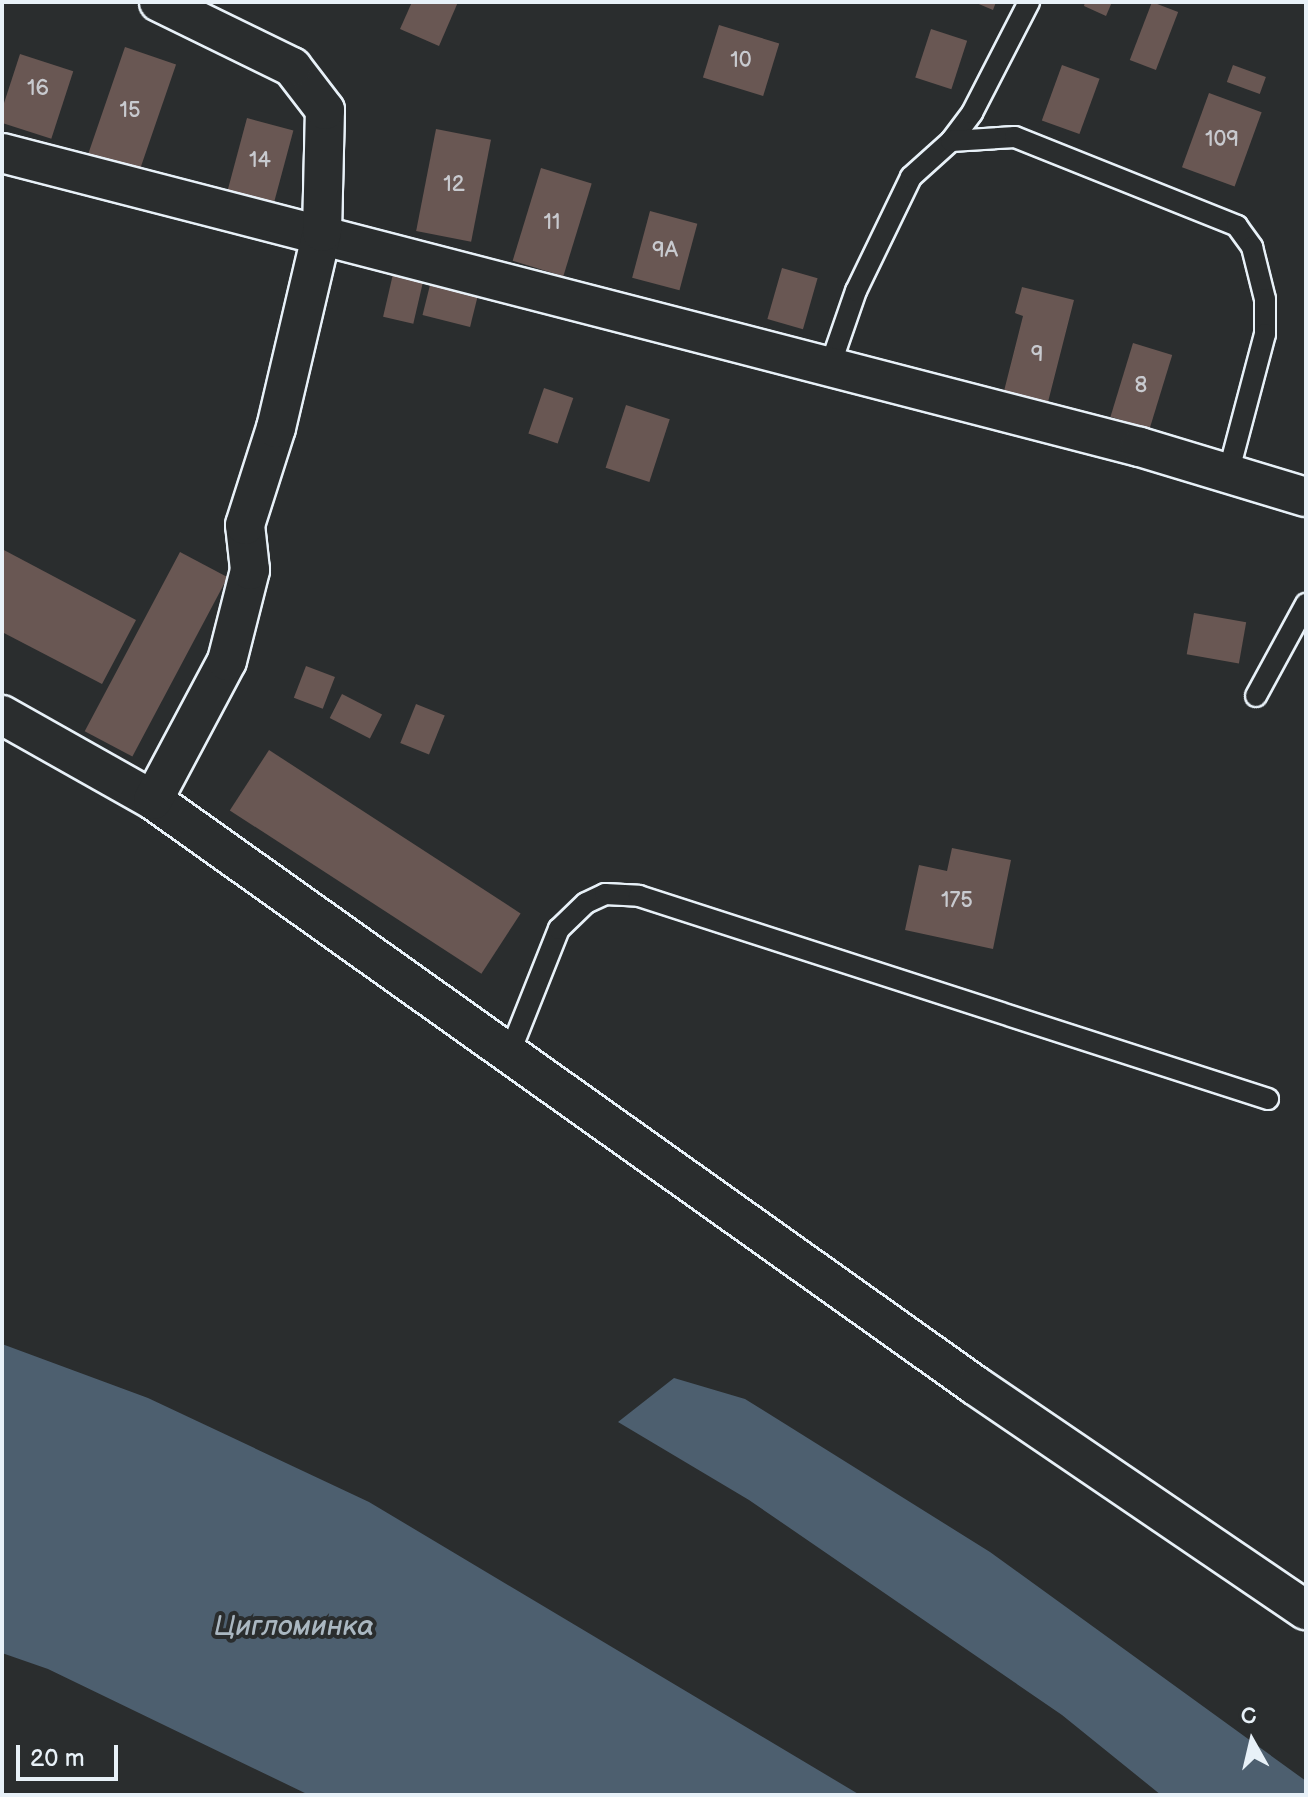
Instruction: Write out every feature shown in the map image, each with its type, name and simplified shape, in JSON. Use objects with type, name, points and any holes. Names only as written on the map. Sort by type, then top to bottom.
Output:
[{"type":"street","points":[[153,800],[227,661],[250,570],[245,525],[280,413],[322,232],[325,110],[292,67],[159,2]]},
{"type":"street","points":[[2,153],[322,232],[830,366],[1306,497]]},
{"type":"street","points":[[2,715],[153,800],[508,1057],[1306,1610]]},
{"type":"lane","points":[[830,366],[856,291],[911,177],[951,141],[972,113],[1029,2]]},
{"type":"lane","points":[[951,141],[1015,137],[1237,226],[1259,266],[1265,334],[1228,474]]},
{"type":"lane","points":[[1256,696],[1306,604]]},
{"type":"lane","points":[[508,1057],[559,929],[586,903],[605,894],[639,896],[1268,1099]]},
{"type":"water","name":"Цигломинка","points":[[2,1344],[148,1398],[369,1502],[860,1795],[309,1795],[48,1669],[2,1653]]},
{"type":"water","points":[[674,1378],[745,1399],[990,1552],[1306,1781],[1306,1795],[1161,1795],[1062,1715],[749,1500],[618,1422]]},
{"type":"building","points":[[412,2],[458,2],[439,46],[400,29]]},
{"type":"building","points":[[974,2],[996,2],[993,10]]},
{"type":"building","points":[[1085,2],[1112,2],[1106,16],[1084,6]]},
{"type":"building","points":[[1152,2],[1178,12],[1156,70],[1130,60]]},
{"type":"building","points":[[719,25],[779,43],[763,96],[703,78]]},
{"type":"building","points":[[931,29],[967,41],[951,89],[915,78]]},
{"type":"building","points":[[125,47],[176,65],[138,175],[87,158]]},
{"type":"building","points":[[20,54],[73,71],[51,139],[2,123],[2,109]]},
{"type":"building","points":[[1062,65],[1100,79],[1079,134],[1042,120]]},
{"type":"building","points":[[1233,65],[1266,77],[1260,94],[1227,82]]},
{"type":"building","points":[[1209,93],[1262,112],[1235,186],[1182,167]]},
{"type":"building","points":[[247,118],[293,130],[274,204],[227,191]]},
{"type":"building","points":[[436,129],[491,140],[471,242],[416,231]]},
{"type":"building","points":[[541,168],[592,183],[563,276],[513,261]]},
{"type":"building","points":[[650,211],[697,224],[679,290],[632,278]]},
{"type":"building","points":[[782,268],[818,278],[803,329],[767,319]]},
{"type":"building","points":[[393,274],[423,281],[413,324],[383,317]]},
{"type":"building","points":[[430,285],[478,297],[470,327],[423,315]]},
{"type":"building","points":[[1022,287],[1074,300],[1047,406],[1003,395],[1023,316],[1015,313]]},
{"type":"building","points":[[1133,343],[1172,355],[1150,429],[1110,417]]},
{"type":"building","points":[[544,388],[573,398],[558,443],[528,433]]},
{"type":"building","points":[[626,405],[670,419],[649,482],[606,468]]},
{"type":"building","points":[[2,549],[136,620],[102,684],[2,632]]},
{"type":"building","points":[[180,552],[228,577],[132,757],[85,731]]},
{"type":"building","points":[[1194,613],[1246,622],[1239,664],[1187,654]]},
{"type":"building","points":[[306,666],[335,677],[323,709],[294,698]]},
{"type":"building","points":[[342,694],[382,714],[370,738],[330,718]]},
{"type":"building","points":[[416,704],[445,716],[429,755],[400,743]]},
{"type":"building","points":[[269,750],[521,913],[481,974],[230,810]]},
{"type":"building","points":[[952,848],[1011,860],[993,949],[905,930],[919,865],[947,871]]}]
